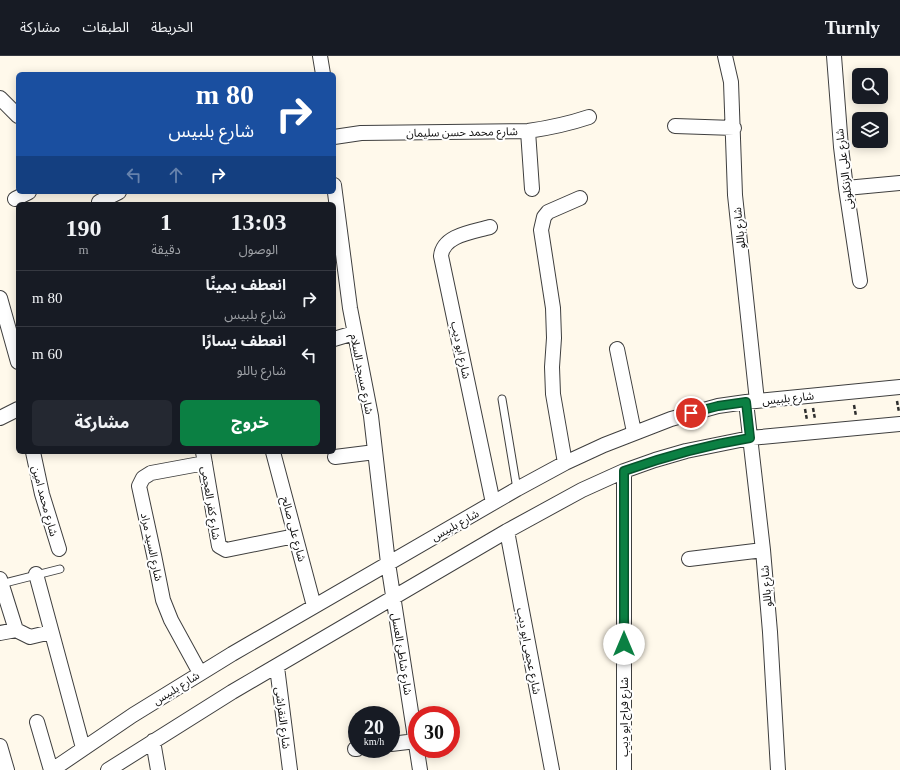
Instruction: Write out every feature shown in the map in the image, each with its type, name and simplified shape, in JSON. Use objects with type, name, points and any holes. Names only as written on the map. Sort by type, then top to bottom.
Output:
[{"type":"street","points":[[320,56],[323,72]]},
{"type":"street","name":"شارع باللو","points":[[725,56],[731,82],[734,128],[735,195],[751,401],[750,438],[763,550],[770,632],[778,770]]},
{"type":"street","name":"شارع على الزنكلونى","points":[[834,56],[841,147],[860,280]]},
{"type":"street","points":[[0,98],[16,114]]},
{"type":"street","name":"شارع محمد حسن سليمان","points":[[336,136],[362,133],[528,131],[557,127],[589,117]]},
{"type":"street","points":[[675,126],[734,128]]},
{"type":"street","points":[[528,131],[532,189]]},
{"type":"street","points":[[846,188],[900,183]]},
{"type":"street","points":[[15,199],[25,194]]},
{"type":"street","points":[[97,199],[113,194]]},
{"type":"street","name":"شارع مسجد السلام","points":[[335,194],[354,333],[369,401],[388,563]]},
{"type":"street","points":[[565,463],[553,394],[553,308],[541,230],[544,217],[548,212],[580,198]]},
{"type":"street","name":"شارع ابو ديب","points":[[490,227],[453,238],[444,245],[441,256],[493,503]]},
{"type":"street","points":[[0,298],[16,355]]},
{"type":"street","points":[[336,338],[354,333]]},
{"type":"street","points":[[617,349],[634,432]]},
{"type":"street","name":"شارع بلبيس","points":[[52,770],[83,748],[200,673],[388,563],[565,463],[634,432],[691,413],[718,406],[751,401],[897,387]]},
{"type":"street","points":[[0,418],[16,410]]},
{"type":"street","points":[[108,770],[232,692],[507,531],[582,490],[624,471],[686,450],[750,438],[858,428],[900,419]]},
{"type":"street","points":[[335,457],[375,452]]},
{"type":"street","name":"شارع محمد امين","points":[[33,454],[45,505],[59,549]]},
{"type":"street","name":"شارع على صالح","points":[[274,454],[314,606]]},
{"type":"street","name":"شارع كفر العجمى","points":[[204,458],[217,544],[221,548],[226,550],[295,536]]},
{"type":"street","name":"شارع السيد مراد","points":[[200,673],[171,620],[163,600],[139,486],[142,478],[151,473],[204,458]]},
{"type":"street","name":"شارع فراج ابو ديب","points":[[624,471],[624,770]]},
{"type":"street","name":"شارع عجمى ابو ديب","points":[[507,531],[552,770]]},
{"type":"street","points":[[689,559],[763,550]]},
{"type":"street","name":"شارع شاطئ العسل","points":[[388,563],[411,706]]},
{"type":"street","points":[[36,574],[83,748]]},
{"type":"street","points":[[1,582],[16,630]]},
{"type":"street","points":[[0,633],[16,630],[30,637],[51,632]]},
{"type":"street","name":"شارع النقراشى","points":[[277,666],[290,770]]},
{"type":"street","points":[[36,722],[52,770]]},
{"type":"street","points":[[153,741],[158,770]]},
{"type":"street","points":[[0,746],[7,770]]},
{"type":"street","name":"شارع شاطئ العسل","points":[[418,758],[420,770]]},
{"type":"lane","points":[[502,399],[517,489]]},
{"type":"lane","points":[[1,582],[60,569]]},
{"type":"path","points":[[897,387],[900,419]]},
{"type":"path","points":[[852,391],[858,428]]},
{"type":"path","points":[[807,396],[813,432]]},
{"type":"path","points":[[807,396],[813,432]]},
{"type":"route","points":[[624,644],[624,471],[686,450],[750,438],[746,402],[718,406],[691,413]]}]
